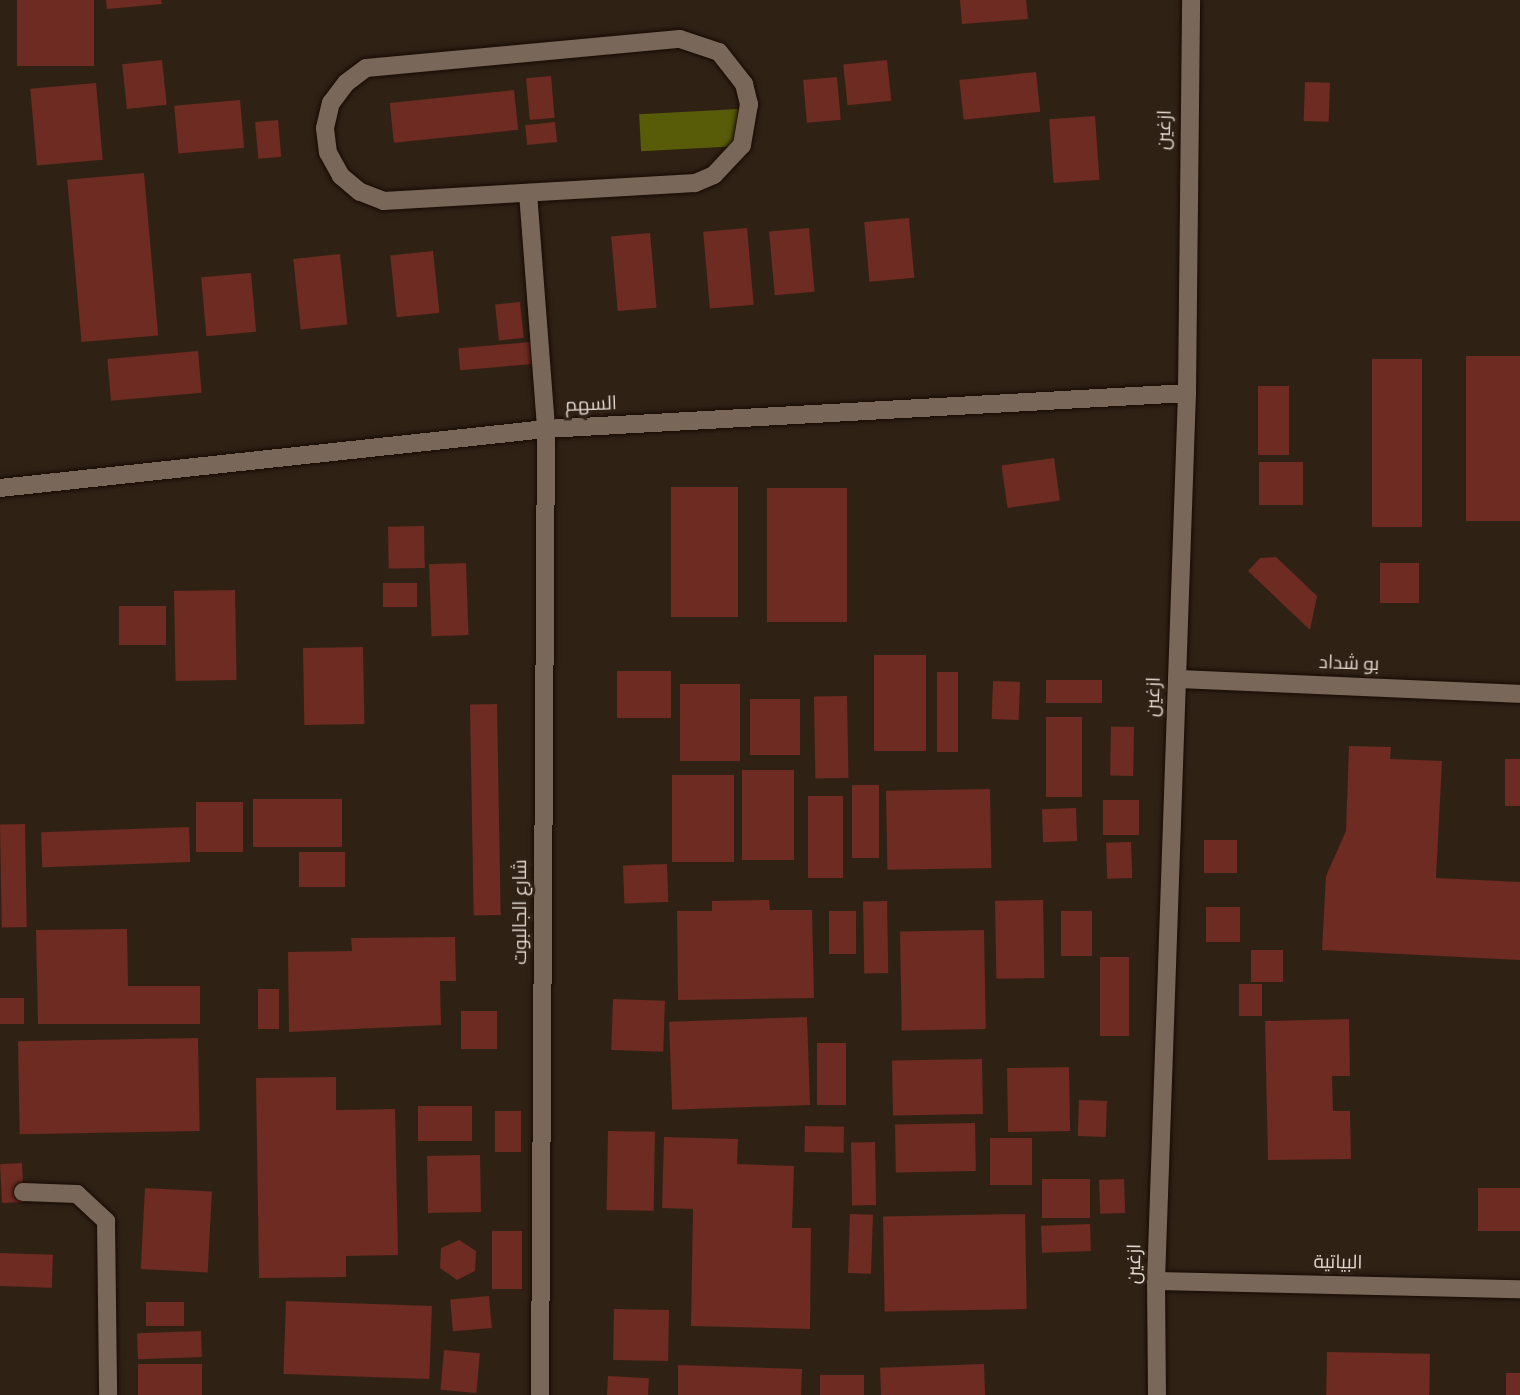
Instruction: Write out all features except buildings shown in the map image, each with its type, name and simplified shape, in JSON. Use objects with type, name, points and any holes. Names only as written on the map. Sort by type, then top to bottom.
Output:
[{"type":"street","name":"ازغين","points":[[1157,1395],[1156,1281],[1187,393],[1191,0]]},
{"type":"street","points":[[680,38],[719,52],[744,84],[749,125],[742,145],[714,175],[695,183],[528,193],[384,201],[360,192],[341,176],[328,153],[325,128],[331,103],[345,83],[366,68],[391,63],[680,38]]},
{"type":"street","name":"شارع الجالبوت","points":[[528,193],[546,429],[540,1395]]},
{"type":"street","name":"السهم","points":[[0,488],[546,429],[1187,393]]},
{"type":"street","name":"بو شداد","points":[[1177,679],[1520,694]]},
{"type":"street","points":[[23,1192],[76,1194],[106,1222],[108,1395]]},
{"type":"street","name":"البياتية","points":[[1156,1281],[1520,1289]]},
{"type":"shaded area","points":[[738,109],[740,146],[641,151],[639,114]]}]
